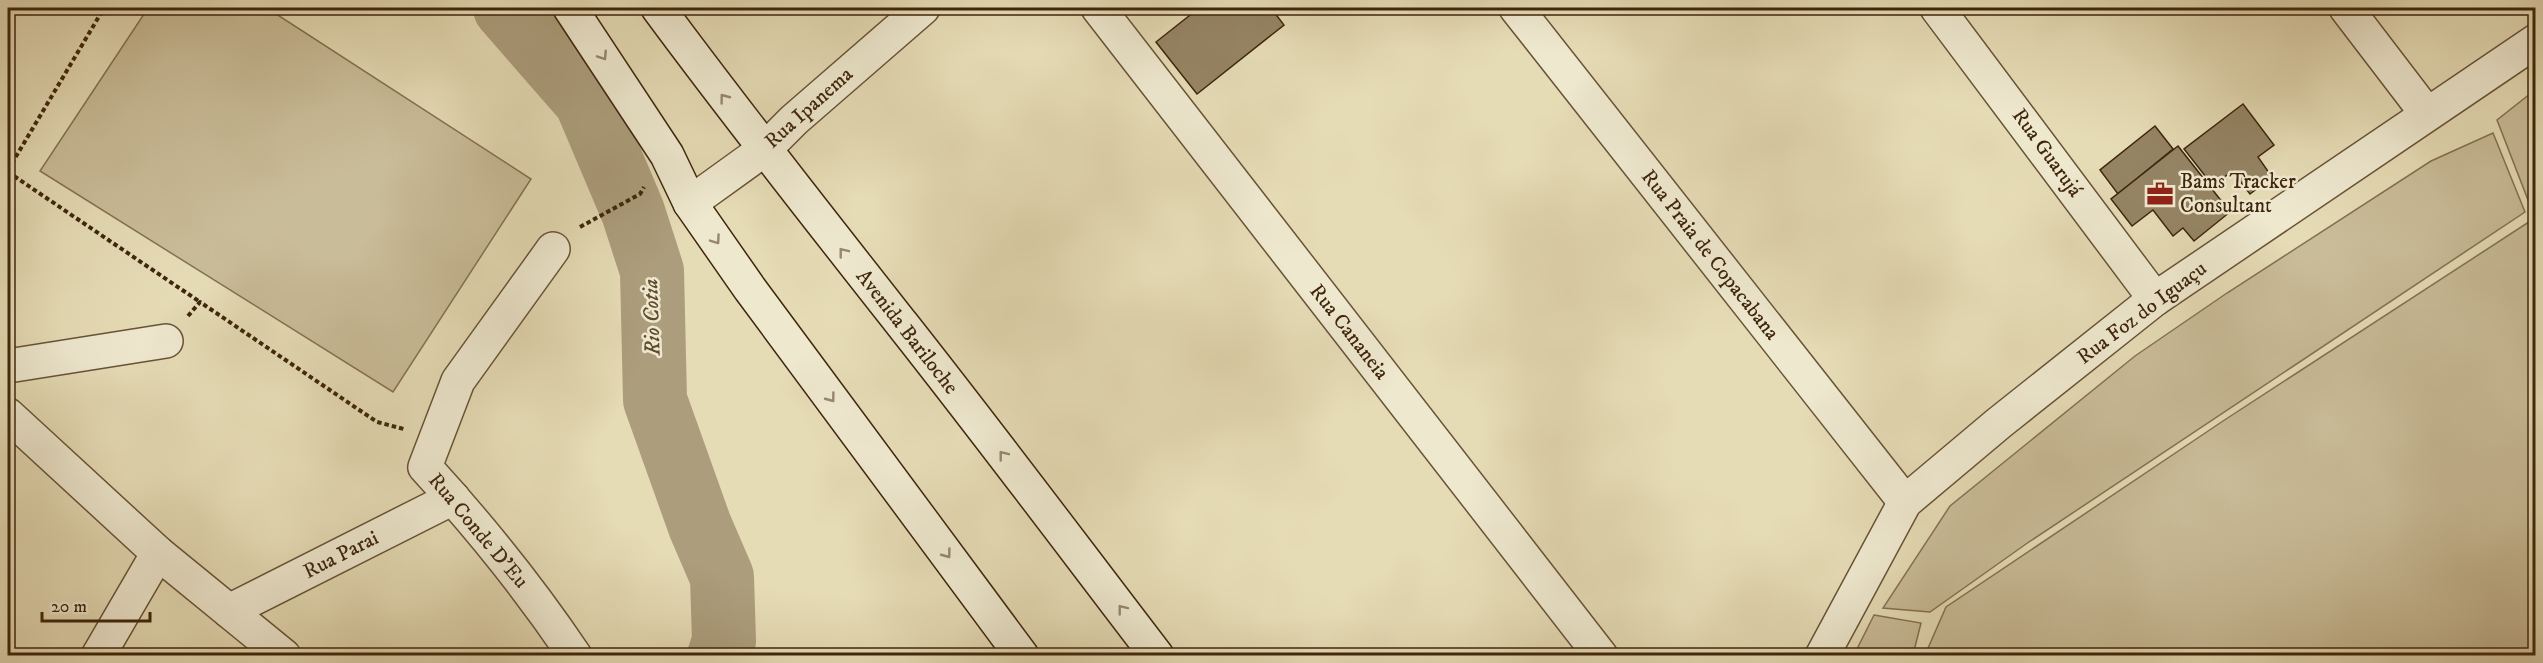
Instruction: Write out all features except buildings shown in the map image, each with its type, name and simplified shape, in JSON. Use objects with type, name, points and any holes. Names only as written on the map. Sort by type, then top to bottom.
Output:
[{"type":"street","points":[[570,8],[667,155],[690,203],[757,298],[1022,656]]},
{"type":"street","name":"Avenida Bariloche","points":[[658,8],[727,102],[1157,656]]},
{"type":"street","name":"Rua Ipanema","points":[[690,203],[765,149],[794,120],[923,8]]},
{"type":"street","name":"Rua Cananeia","points":[[1098,8],[1601,656]]},
{"type":"street","name":"Rua Praia de Copacabana","points":[[1516,8],[1905,502]]},
{"type":"street","name":"Rua Guarujá","points":[[1937,8],[2155,299]]},
{"type":"street","points":[[2346,8],[2427,114]]},
{"type":"street","name":"Rua Foz do Iguaçu","points":[[1822,656],[1905,502],[1999,423],[2155,299],[2535,41]]},
{"type":"street","name":"Rua Conde D'Eu","points":[[553,249],[458,381],[425,467],[453,498],[548,616],[574,656]]},
{"type":"street","points":[[8,366],[166,341]]},
{"type":"street","points":[[8,415],[158,553],[284,656]]},
{"type":"street","name":"Rua Parai","points":[[229,611],[453,498]]},
{"type":"street","points":[[98,656],[158,553]]},
{"type":"path","points":[[104,8],[8,171],[377,422],[436,438]]},
{"type":"path","points":[[597,216],[640,194]]},
{"type":"path","points":[[166,341],[200,302]]},
{"type":"shaded area","points":[[148,8],[267,8],[531,179],[393,392],[40,171]]},
{"type":"shaded area","points":[[2535,90],[2536,201],[2530,205],[2497,120]]},
{"type":"shaded area","points":[[2493,133],[2525,212],[2026,544],[1930,612],[1883,608],[1950,506],[2135,356],[2227,293],[2431,161]]},
{"type":"shaded area","points":[[2535,218],[2535,655],[1925,655],[1946,607],[2223,421]]},
{"type":"shaded area","points":[[1874,615],[1921,623],[1913,655],[1854,655]]},
{"type":"waterway","name":"Rio Cotia","points":[[505,8],[586,101],[633,212],[652,271],[655,400],[700,526],[722,577],[724,641],[719,656]]},
{"type":"place","name":"Bams Tracker Consultant","points":[[2160,194]]}]
